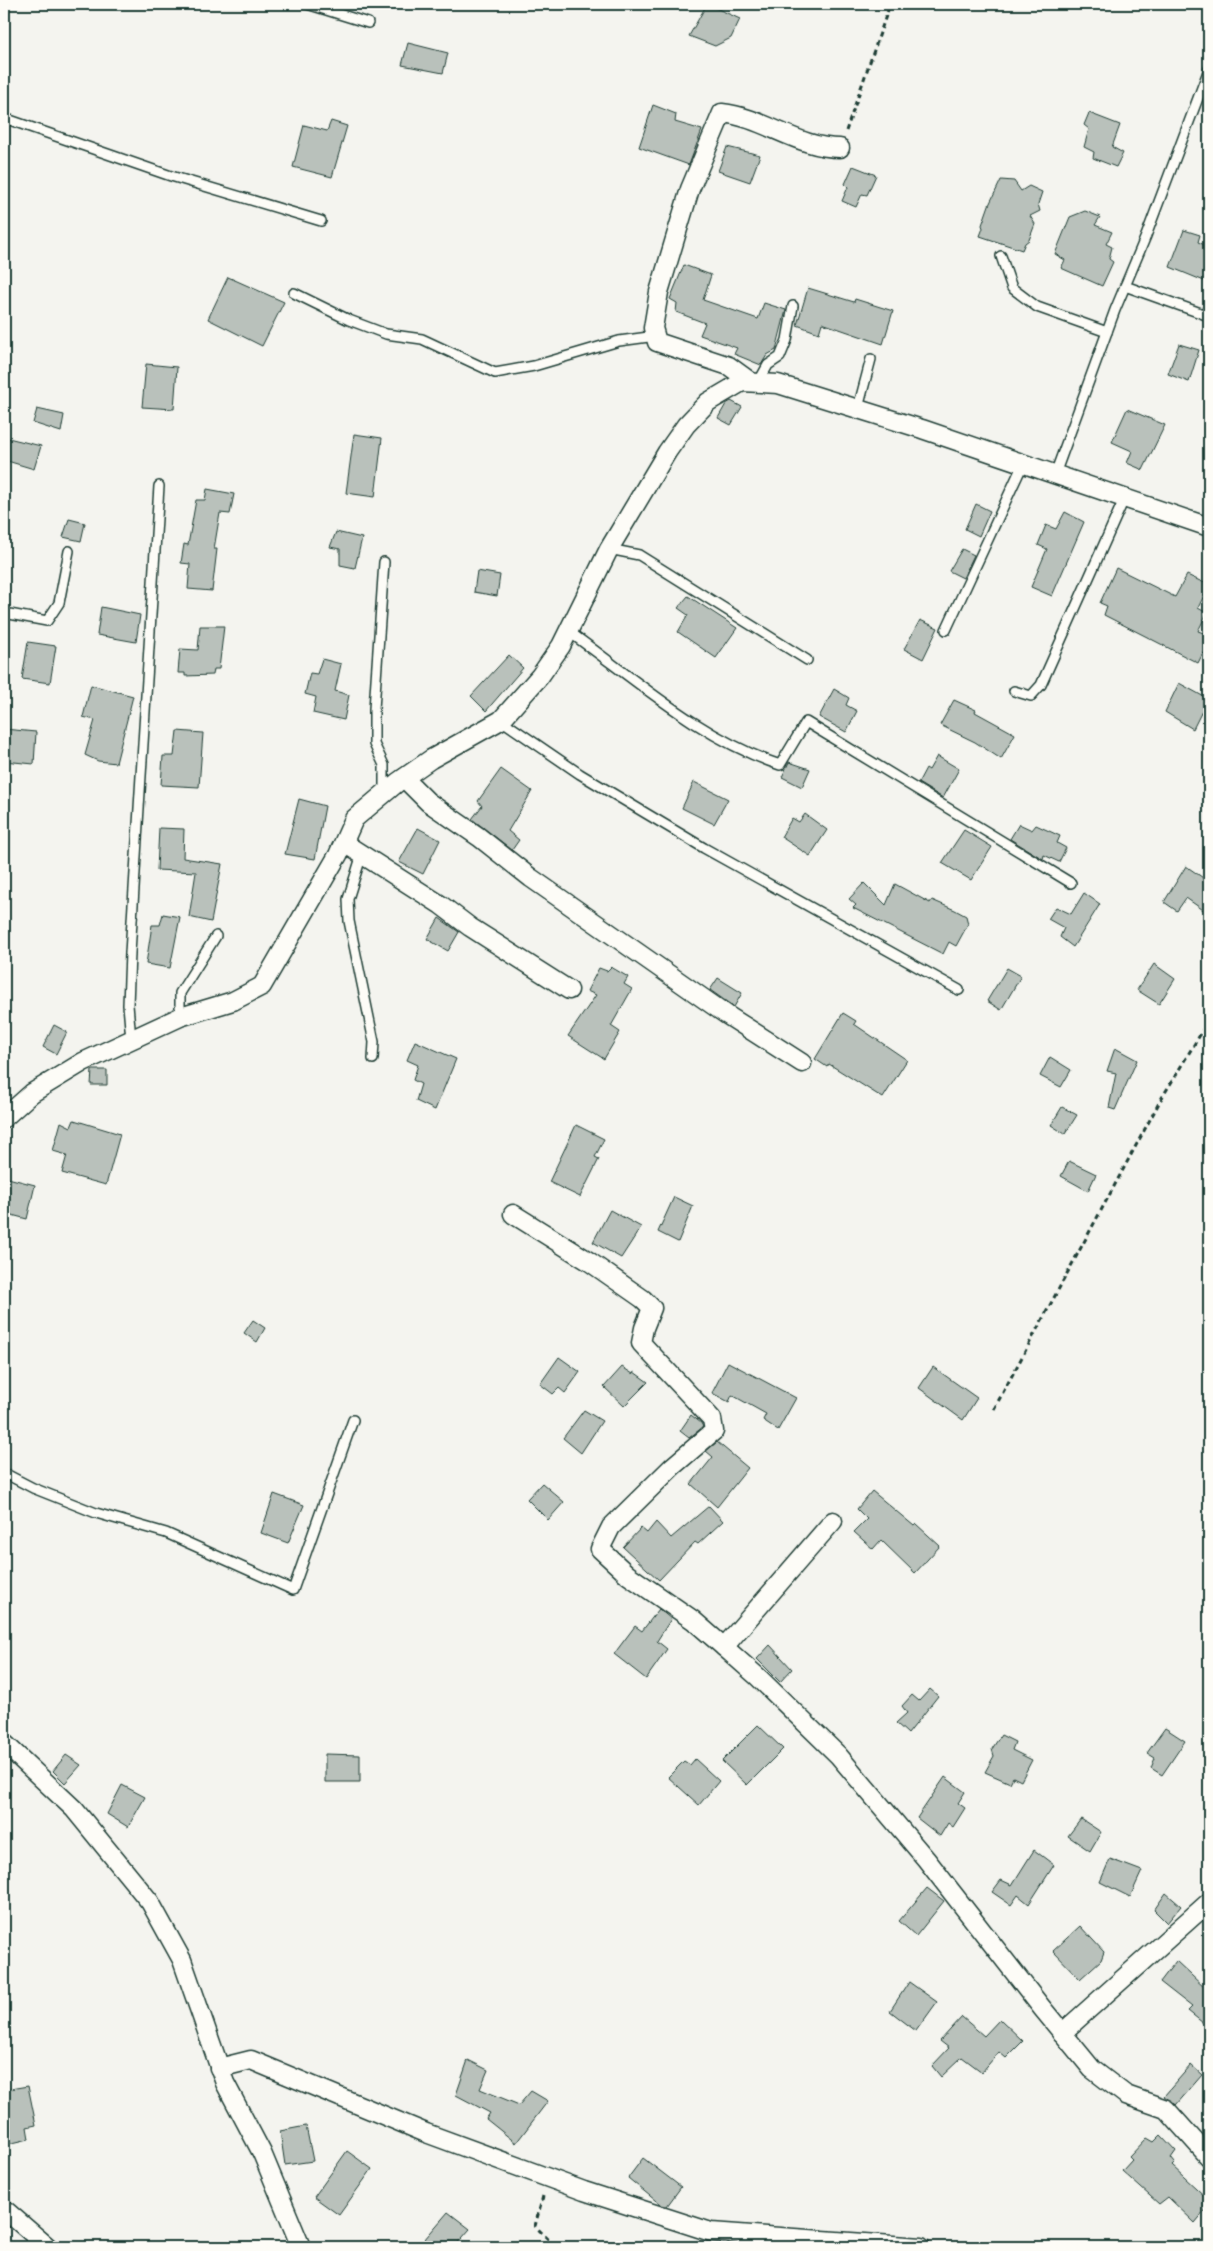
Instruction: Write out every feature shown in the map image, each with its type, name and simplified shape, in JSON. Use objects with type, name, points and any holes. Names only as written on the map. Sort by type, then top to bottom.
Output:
[{"type":"street","points":[[755,382],[729,366],[657,342],[653,328],[660,292],[690,189],[722,114],[740,115],[823,148],[840,148]]},
{"type":"street","points":[[5,1113],[32,1093],[82,1062],[180,1017],[233,1002],[262,986],[293,935],[344,843],[354,819],[404,778],[438,755],[500,720],[540,676],[562,646],[609,549],[641,493],[686,425],[708,402],[742,382],[778,384],[858,408],[1209,527]]},
{"type":"street","points":[[404,778],[428,802],[531,878],[727,1015],[802,1063]]},
{"type":"street","points":[[344,843],[569,990]]},
{"type":"street","points":[[513,1214],[590,1262],[643,1299],[652,1308],[644,1328],[641,1343],[712,1419],[714,1431],[673,1466],[611,1527],[600,1549],[628,1575],[693,1620],[758,1677],[838,1756],[926,1859],[1092,2069],[1126,2095],[1166,2109],[1209,2156]]},
{"type":"street","points":[[724,1648],[833,1520]]},
{"type":"street","points":[[4,1743],[74,1809],[150,1902],[182,1960],[219,2068],[262,2152],[301,2247]]},
{"type":"street","points":[[1062,2033],[1209,1902]]},
{"type":"street","points":[[219,2068],[251,2060],[426,2133],[548,2178],[711,2232],[921,2247]]},
{"type":"street","points":[[4,2209],[48,2247]]},
{"type":"lane","points":[[306,4],[368,23]]},
{"type":"lane","points":[[1055,474],[1107,332],[1209,69]]},
{"type":"lane","points":[[4,118],[171,176],[321,221]]},
{"type":"lane","points":[[1001,256],[1012,288],[1037,307],[1107,332]]},
{"type":"lane","points":[[1125,286],[1209,316]]},
{"type":"lane","points":[[294,293],[349,320],[386,334],[422,339],[495,373],[534,366],[619,341],[656,336]]},
{"type":"lane","points":[[755,382],[768,365],[780,357],[787,340],[793,306]]},
{"type":"lane","points":[[858,408],[871,359]]},
{"type":"lane","points":[[946,630],[1023,464]]},
{"type":"lane","points":[[132,1039],[128,1005],[130,953],[159,486]]},
{"type":"lane","points":[[1014,691],[1032,696],[1041,685],[1125,497]]},
{"type":"lane","points":[[609,549],[639,555],[806,660]]},
{"type":"lane","points":[[4,613],[47,621],[59,603],[69,551]]},
{"type":"lane","points":[[384,562],[374,709],[374,744],[384,765],[384,793]]},
{"type":"lane","points":[[568,632],[676,709],[731,743],[780,765],[806,722],[1070,883]]},
{"type":"lane","points":[[500,720],[580,774],[704,848],[960,990]]},
{"type":"lane","points":[[362,854],[348,899],[349,922],[374,1042],[373,1059]]},
{"type":"lane","points":[[180,1017],[180,993],[216,936]]},
{"type":"lane","points":[[4,1473],[33,1488],[96,1513],[166,1533],[293,1590],[354,1420]]},
{"type":"path","points":[[840,148],[890,4]]},
{"type":"path","points":[[994,1409],[1160,1101],[1209,1020]]},
{"type":"path","points":[[548,2178],[535,2226],[556,2247]]},
{"type":"building","points":[[707,4],[740,19],[731,38],[715,46],[689,36]]},
{"type":"building","points":[[408,43],[448,53],[443,73],[402,65]]},
{"type":"building","points":[[653,105],[676,114],[675,122],[702,130],[689,165],[639,147]]},
{"type":"building","points":[[1089,113],[1120,125],[1112,147],[1123,153],[1116,167],[1093,158],[1094,152],[1084,147],[1089,129],[1084,125]]},
{"type":"building","points":[[331,121],[347,126],[332,177],[293,167],[304,125],[327,131]]},
{"type":"building","points":[[727,147],[760,155],[750,182],[718,171]]},
{"type":"building","points":[[853,166],[876,175],[867,195],[862,194],[856,207],[842,201],[848,187],[845,184]]},
{"type":"building","points":[[1001,180],[1014,181],[1021,191],[1029,186],[1042,192],[1038,204],[1040,211],[1030,216],[1035,224],[1029,240],[1025,243],[1022,250],[980,236],[989,205]]},
{"type":"building","points":[[1085,211],[1100,217],[1095,225],[1112,232],[1106,244],[1112,247],[1109,259],[1113,262],[1102,286],[1061,268],[1065,260],[1055,254],[1070,217]]},
{"type":"building","points":[[1184,230],[1200,235],[1198,242],[1209,247],[1209,283],[1170,267]]},
{"type":"building","points":[[684,265],[711,275],[703,300],[758,319],[764,303],[786,310],[776,350],[767,355],[761,365],[734,354],[737,348],[700,335],[705,323],[676,312],[677,303],[670,299]]},
{"type":"building","points":[[228,277],[284,302],[262,346],[208,319]]},
{"type":"building","points":[[808,288],[854,302],[855,299],[893,311],[883,344],[822,323],[819,333],[797,325]]},
{"type":"building","points":[[1179,344],[1199,350],[1189,382],[1168,374]]},
{"type":"building","points":[[146,364],[177,367],[174,409],[142,407]]},
{"type":"building","points":[[731,401],[742,407],[731,425],[718,418],[726,404]]},
{"type":"building","points":[[37,409],[64,415],[61,432],[33,423]]},
{"type":"building","points":[[1127,409],[1165,425],[1143,470],[1127,463],[1132,451],[1112,442]]},
{"type":"building","points":[[354,434],[382,438],[375,497],[346,493]]},
{"type":"building","points":[[4,437],[41,446],[34,469],[4,460]]},
{"type":"building","points":[[207,489],[234,494],[230,514],[220,513],[214,549],[217,549],[212,591],[188,589],[190,564],[181,563],[184,544],[188,545],[196,500],[205,500]]},
{"type":"building","points":[[976,504],[990,511],[979,536],[965,529]]},
{"type":"building","points":[[1065,512],[1084,522],[1052,596],[1031,587],[1047,549],[1038,545],[1046,525],[1056,529]]},
{"type":"building","points":[[69,519],[85,523],[81,541],[63,537]]},
{"type":"building","points":[[336,532],[362,538],[355,568],[340,565],[340,549],[330,547]]},
{"type":"building","points":[[962,549],[974,555],[963,578],[949,571]]},
{"type":"building","points":[[1116,568],[1175,597],[1187,575],[1209,585],[1198,608],[1207,613],[1198,631],[1209,635],[1209,657],[1203,653],[1198,663],[1104,615],[1107,606],[1100,603]]},
{"type":"building","points":[[477,571],[500,575],[497,596],[474,592]]},
{"type":"building","points":[[688,596],[737,628],[716,658],[678,632],[688,615],[678,608]]},
{"type":"building","points":[[101,607],[140,615],[136,642],[97,635]]},
{"type":"building","points":[[920,620],[938,628],[923,659],[904,649]]},
{"type":"building","points":[[200,626],[224,626],[219,669],[214,669],[213,675],[185,676],[185,673],[178,673],[180,649],[198,650]]},
{"type":"building","points":[[28,642],[56,646],[50,683],[22,679]]},
{"type":"building","points":[[509,655],[523,668],[486,711],[471,696]]},
{"type":"building","points":[[322,659],[341,664],[335,691],[349,695],[344,720],[313,713],[316,697],[305,694],[310,673],[317,674]]},
{"type":"building","points":[[1179,683],[1208,699],[1193,729],[1165,712]]},
{"type":"building","points":[[91,685],[133,696],[116,763],[98,761],[85,755],[95,720],[83,717]]},
{"type":"building","points":[[834,689],[849,698],[846,705],[857,711],[846,732],[819,717]]},
{"type":"building","points":[[954,700],[976,710],[975,712],[1015,734],[1001,759],[975,742],[940,725]]},
{"type":"building","points":[[4,729],[36,732],[34,764],[4,761]]},
{"type":"building","points":[[177,731],[203,733],[199,787],[161,785],[163,756],[174,756]]},
{"type":"building","points":[[937,756],[959,769],[943,798],[918,783],[926,768],[929,770]]},
{"type":"building","points":[[789,762],[810,769],[802,787],[782,777]]},
{"type":"building","points":[[501,769],[532,791],[508,831],[519,840],[512,850],[472,819],[482,806],[478,801]]},
{"type":"building","points":[[694,782],[728,799],[714,824],[682,808]]},
{"type":"building","points":[[299,799],[325,806],[315,859],[285,854]]},
{"type":"building","points":[[805,814],[827,830],[810,856],[781,837],[792,818],[799,822]]},
{"type":"building","points":[[1019,824],[1032,830],[1036,825],[1060,836],[1057,843],[1066,848],[1059,862],[1044,855],[1043,859],[1010,839]]},
{"type":"building","points":[[159,828],[184,829],[183,858],[222,864],[211,922],[189,917],[196,872],[157,870]]},
{"type":"building","points":[[418,828],[440,840],[423,874],[399,862]]},
{"type":"building","points":[[964,830],[992,847],[971,880],[942,863]]},
{"type":"building","points":[[1186,866],[1209,882],[1209,914],[1186,898],[1177,911],[1164,902]]},
{"type":"building","points":[[864,883],[886,905],[895,884],[930,903],[932,900],[966,916],[968,924],[956,946],[949,942],[943,954],[853,908],[856,905],[849,899]]},
{"type":"building","points":[[1084,893],[1100,904],[1073,947],[1060,937],[1064,928],[1048,919],[1056,907],[1071,914]]},
{"type":"building","points":[[163,914],[180,917],[170,968],[146,964],[152,925],[160,925]]},
{"type":"building","points":[[439,918],[459,932],[448,951],[427,939]]},
{"type":"building","points":[[1154,964],[1175,979],[1159,1004],[1137,990]]},
{"type":"building","points":[[611,967],[628,977],[624,984],[632,989],[611,1026],[620,1032],[604,1059],[568,1036],[596,995],[587,991],[599,968],[607,971]]},
{"type":"building","points":[[1007,968],[1021,976],[1001,1010],[987,1001]]},
{"type":"building","points":[[718,978],[742,993],[734,1007],[710,990]]},
{"type":"building","points":[[843,1013],[856,1021],[854,1024],[907,1060],[883,1098],[829,1064],[827,1067],[815,1059]]},
{"type":"building","points":[[54,1025],[67,1032],[56,1054],[43,1047]]},
{"type":"building","points":[[415,1041],[456,1059],[435,1110],[416,1101],[421,1084],[413,1080],[418,1065],[407,1060]]},
{"type":"building","points":[[1115,1048],[1137,1060],[1115,1110],[1109,1108],[1116,1073],[1107,1071]]},
{"type":"building","points":[[1050,1057],[1071,1070],[1061,1087],[1040,1076]]},
{"type":"building","points":[[92,1070],[107,1070],[107,1085],[91,1085]]},
{"type":"building","points":[[1062,1107],[1077,1115],[1065,1134],[1051,1125]]},
{"type":"building","points":[[74,1120],[120,1134],[106,1185],[62,1173],[67,1155],[53,1151],[61,1122],[71,1127]]},
{"type":"building","points":[[576,1125],[604,1139],[595,1157],[599,1159],[580,1197],[549,1182]]},
{"type":"building","points":[[1069,1161],[1096,1174],[1088,1191],[1061,1176]]},
{"type":"building","points":[[4,1177],[35,1185],[27,1219],[4,1213]]},
{"type":"building","points":[[674,1197],[693,1206],[678,1242],[658,1232]]},
{"type":"building","points":[[610,1210],[641,1227],[621,1258],[593,1242]]},
{"type":"building","points":[[253,1320],[265,1328],[257,1342],[244,1333]]},
{"type":"building","points":[[559,1357],[580,1372],[565,1393],[559,1388],[553,1394],[540,1384]]},
{"type":"building","points":[[728,1362],[796,1398],[778,1430],[763,1420],[766,1414],[732,1395],[729,1402],[712,1393]]},
{"type":"building","points":[[622,1367],[633,1374],[634,1372],[648,1382],[624,1406],[604,1387]]},
{"type":"building","points":[[933,1367],[977,1398],[963,1420],[919,1388]]},
{"type":"building","points":[[584,1410],[602,1421],[581,1453],[563,1438]]},
{"type":"building","points":[[691,1415],[703,1427],[689,1438],[680,1431]]},
{"type":"building","points":[[717,1442],[748,1468],[717,1507],[691,1484],[713,1457],[706,1451]]},
{"type":"building","points":[[542,1483],[564,1502],[548,1520],[527,1499]]},
{"type":"building","points":[[872,1491],[914,1526],[916,1524],[940,1546],[915,1573],[881,1540],[873,1549],[854,1532],[867,1519],[857,1509]]},
{"type":"building","points":[[274,1494],[304,1505],[288,1543],[261,1533]]},
{"type":"building","points":[[709,1506],[723,1521],[698,1544],[695,1542],[659,1580],[623,1547],[641,1528],[647,1533],[656,1522],[671,1538]]},
{"type":"building","points":[[659,1609],[671,1619],[657,1641],[667,1649],[646,1679],[614,1654],[635,1626],[642,1631]]},
{"type":"building","points":[[770,1645],[792,1669],[780,1682],[757,1659]]},
{"type":"building","points":[[930,1689],[938,1696],[908,1734],[896,1723],[907,1713],[902,1706],[912,1695],[919,1701]]},
{"type":"building","points":[[758,1725],[783,1749],[747,1785],[722,1761]]},
{"type":"building","points":[[1165,1728],[1185,1741],[1162,1775],[1151,1768],[1155,1758],[1147,1753]]},
{"type":"building","points":[[1001,1735],[1015,1742],[1012,1750],[1032,1760],[1021,1781],[1013,1777],[1010,1783],[985,1772],[994,1756],[992,1749]]},
{"type":"building","points":[[325,1754],[360,1755],[360,1782],[325,1782]]},
{"type":"building","points":[[66,1755],[81,1765],[65,1783],[53,1771]]},
{"type":"building","points":[[695,1759],[719,1781],[699,1805],[668,1777],[684,1761],[690,1765]]},
{"type":"building","points":[[945,1777],[965,1792],[958,1803],[965,1808],[953,1827],[948,1823],[940,1836],[917,1818]]},
{"type":"building","points":[[122,1785],[145,1797],[128,1827],[107,1814]]},
{"type":"building","points":[[1081,1819],[1101,1832],[1090,1851],[1068,1836]]},
{"type":"building","points":[[1034,1850],[1054,1865],[1029,1904],[1018,1895],[1011,1905],[992,1892],[1001,1880],[1012,1885]]},
{"type":"building","points":[[1110,1859],[1142,1871],[1130,1897],[1100,1882]]},
{"type":"building","points":[[927,1888],[944,1901],[916,1936],[899,1921]]},
{"type":"building","points":[[1166,1893],[1181,1906],[1167,1923],[1154,1910]]},
{"type":"building","points":[[1080,1926],[1104,1952],[1101,1960],[1080,1979],[1053,1951]]},
{"type":"building","points":[[1176,1961],[1206,1989],[1209,1986],[1209,2020],[1207,2018],[1203,2023],[1188,2011],[1192,2007],[1160,1982]]},
{"type":"building","points":[[909,1982],[937,2002],[916,2031],[890,2011]]},
{"type":"building","points":[[962,2017],[984,2036],[1000,2019],[1023,2041],[1006,2058],[999,2052],[982,2072],[962,2057],[941,2077],[932,2066],[949,2048],[940,2041]]},
{"type":"building","points":[[468,2060],[488,2070],[480,2089],[519,2105],[531,2091],[548,2101],[516,2143],[486,2119],[490,2113],[456,2095]]},
{"type":"building","points":[[1191,2065],[1202,2075],[1176,2105],[1164,2096]]},
{"type":"building","points":[[28,2086],[36,2125],[27,2127],[29,2139],[8,2144],[6,2133],[4,2133],[4,2090]]},
{"type":"building","points":[[306,2126],[313,2161],[285,2165],[280,2131]]},
{"type":"building","points":[[1161,2135],[1176,2151],[1171,2158],[1175,2163],[1172,2166],[1209,2200],[1209,2206],[1195,2223],[1168,2197],[1159,2204],[1122,2171],[1132,2160],[1129,2157],[1147,2138],[1154,2142]]},
{"type":"building","points":[[347,2151],[372,2169],[339,2215],[314,2197]]},
{"type":"building","points":[[643,2158],[681,2187],[667,2206],[661,2205],[628,2178]]},
{"type":"building","points":[[448,2212],[470,2229],[454,2247],[432,2247],[424,2240]]}]
